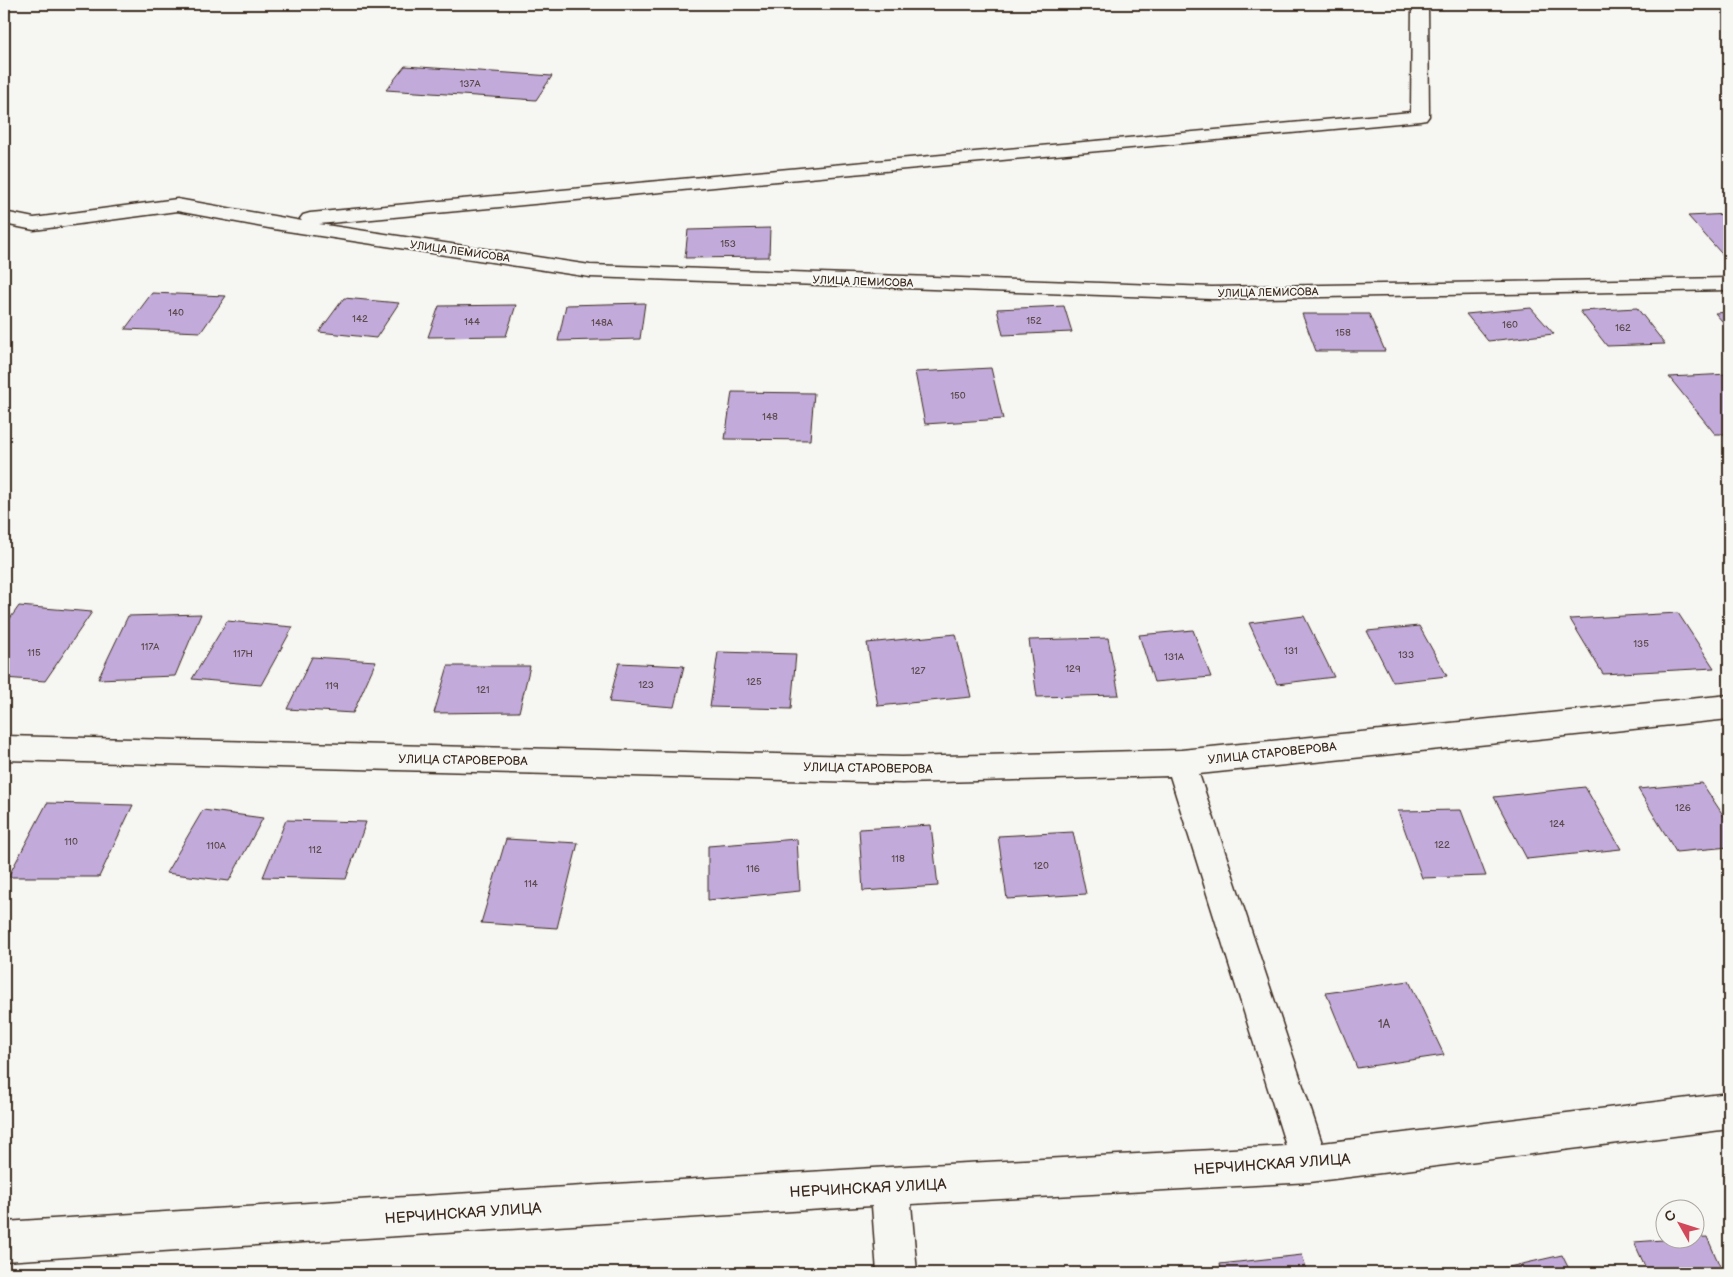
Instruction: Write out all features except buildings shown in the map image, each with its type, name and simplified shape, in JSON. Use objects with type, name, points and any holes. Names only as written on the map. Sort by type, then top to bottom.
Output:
[{"type":"street","points":[[274,223],[354,214],[1420,116],[1420,4]]},
{"type":"street","name":"УЛИЦА ЛЕМИСОВА","points":[[4,218],[34,224],[177,205],[274,223],[590,271],[1212,293],[1729,284]]},
{"type":"street","name":"УЛИЦА СТАРОВЕРОВА","points":[[4,748],[902,770],[1181,763],[1729,707]]},
{"type":"street","points":[[1181,763],[1310,1163]]},
{"type":"street","name":"НЕРЧИНСКАЯ УЛИЦА","points":[[4,1242],[890,1186],[1310,1163],[1729,1111]]},
{"type":"street","points":[[890,1186],[897,1273]]}]
